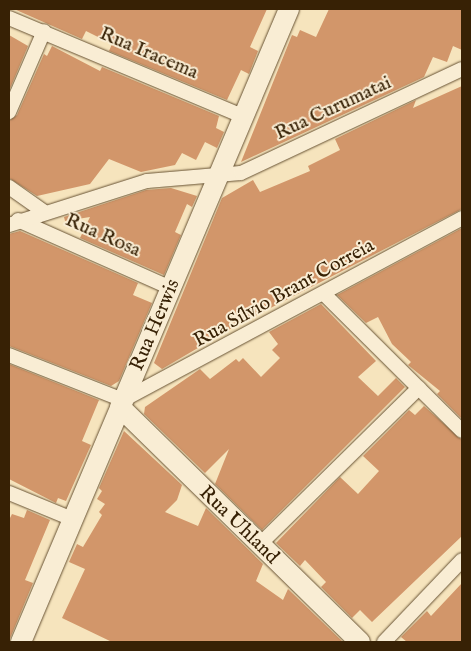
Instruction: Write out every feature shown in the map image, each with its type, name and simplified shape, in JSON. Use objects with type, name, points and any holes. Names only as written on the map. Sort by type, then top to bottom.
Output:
[{"type":"main road","name":"Rua Herwis","points":[[20,641],[289,9]]},
{"type":"main road","name":"Rua Uhland","points":[[121,404],[259,545],[360,642]]},
{"type":"street","name":"Rua Iracema","points":[[9,18],[244,117]]},
{"type":"street","points":[[9,112],[44,32]]},
{"type":"street","name":"Rua Curumatai","points":[[13,222],[43,211],[147,181],[241,173],[462,69]]},
{"type":"street","points":[[9,187],[43,211]]},
{"type":"street","name":"Rua Sílvio Brant Correia","points":[[121,404],[462,218]]},
{"type":"street","name":"Rua Rosa","points":[[13,222],[171,288]]},
{"type":"street","points":[[324,294],[462,431]]},
{"type":"street","points":[[9,355],[121,404]]},
{"type":"street","points":[[259,545],[419,388]]},
{"type":"street","points":[[9,493],[72,519]]},
{"type":"street","points":[[384,642],[462,560]]},
{"type":"building","points":[[14,9],[267,9],[250,47],[258,51],[249,74],[241,70],[227,100],[109,51],[112,44],[86,31],[82,39]]},
{"type":"building","points":[[329,9],[462,9],[462,50],[453,46],[447,62],[433,57],[424,77],[241,162],[292,35],[297,37],[300,30],[316,37]]},
{"type":"building","points":[[9,35],[28,46],[9,91]]},
{"type":"building","points":[[52,46],[100,71],[102,67],[219,116],[216,128],[224,132],[217,148],[205,142],[196,160],[182,153],[175,165],[141,172],[109,159],[90,184],[37,196],[9,178],[9,121],[17,115],[44,54],[47,56]]},
{"type":"building","points":[[462,86],[462,209],[232,328],[162,369],[154,363],[222,198],[253,180],[260,192],[310,171],[308,166],[340,150],[335,139],[416,100],[413,108]]},
{"type":"building","points":[[171,188],[197,196],[192,207],[187,204],[175,232],[181,235],[164,275],[80,238],[90,217],[65,221],[64,217],[146,190]]},
{"type":"building","points":[[462,228],[462,419],[437,394],[440,391],[408,365],[411,362],[392,344],[378,317],[366,323],[337,295]]},
{"type":"building","points":[[20,231],[138,283],[133,295],[152,303],[119,381],[111,386],[9,346],[9,234]]},
{"type":"building","points":[[321,304],[376,361],[358,377],[378,396],[396,378],[405,387],[262,530],[215,484],[229,449],[205,473],[144,414],[145,407],[200,369],[210,379],[236,359],[239,362],[243,358],[261,377],[280,358],[272,350],[278,344],[269,332]]},
{"type":"building","points":[[9,364],[99,400],[82,441],[91,445],[66,501],[58,498],[56,503],[9,479]]},
{"type":"building","points":[[424,406],[462,440],[462,536],[372,622],[360,610],[352,618],[321,587],[326,582],[305,560],[300,566],[276,543],[340,477],[358,494],[379,471],[363,456],[409,410],[415,415]]},
{"type":"building","points":[[124,431],[182,485],[177,500],[165,512],[198,526],[206,508],[263,564],[256,581],[283,600],[288,589],[343,642],[112,642],[62,618],[85,569],[69,562],[77,544],[83,547],[102,515],[99,512],[105,504],[97,499],[102,491],[99,488]]},
{"type":"building","points":[[27,510],[50,520],[25,580],[33,583],[9,641],[9,520],[12,514],[24,518]]},
{"type":"building","points":[[462,583],[462,642],[407,642],[401,637],[427,611],[431,616]]}]
